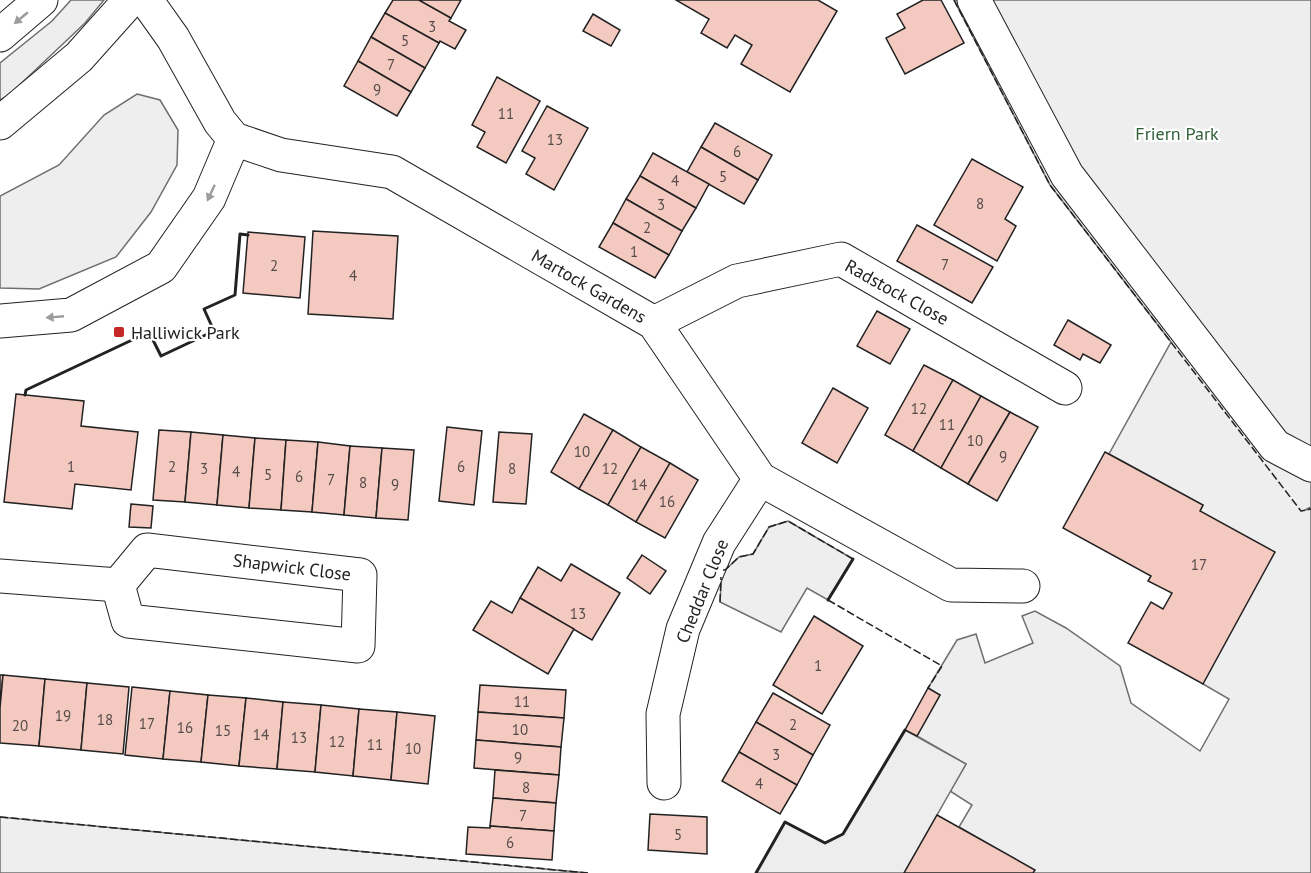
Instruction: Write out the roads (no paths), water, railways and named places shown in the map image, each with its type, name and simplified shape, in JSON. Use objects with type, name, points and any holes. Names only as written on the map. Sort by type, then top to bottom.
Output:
[{"type":"street","points":[[0,35],[41,0]]},
{"type":"street","points":[[0,123],[79,57],[130,0]]},
{"type":"street","points":[[0,321],[71,315],[161,267],[209,198],[234,139],[220,122],[173,38],[146,0]]},
{"type":"street","points":[[974,0],[1067,175],[1275,446],[1311,465]]},
{"type":"street","name":"Martock Gardens","points":[[234,139],[281,155],[392,172],[654,323],[760,479],[951,585],[1023,586]]},
{"type":"street","name":"Radstock Close","points":[[654,323],[737,281],[841,259],[1065,388]]},
{"type":"street","name":"Cheddar Close","points":[[664,783],[663,714],[683,629],[719,543],[760,479]]},
{"type":"street","name":"Shapwick Close","points":[[147,550],[360,574],[358,646],[128,621],[118,585],[147,550]]},
{"type":"street","points":[[0,576],[118,585]]},
{"type":"place","name":"Halliwick Park","points":[[119,332]]},
{"type":"park label","name":"Friern Park","points":[[1177,133]]}]
